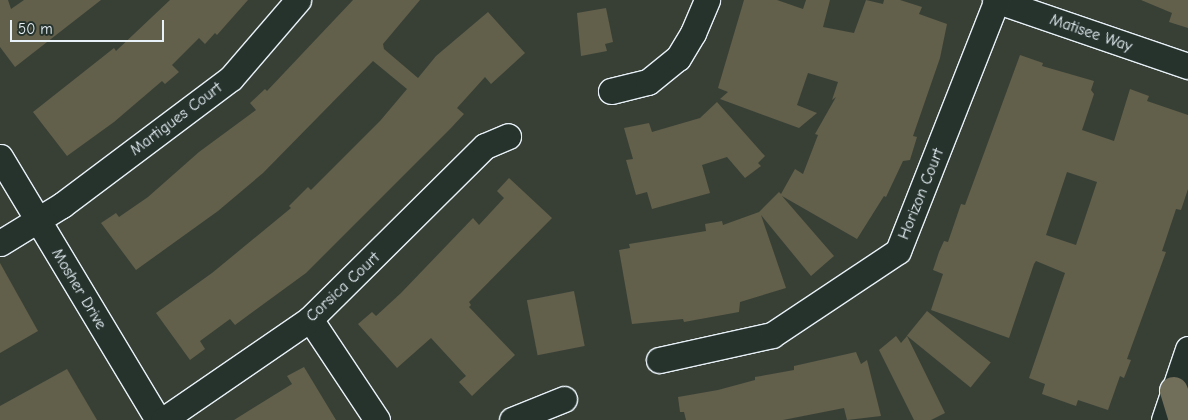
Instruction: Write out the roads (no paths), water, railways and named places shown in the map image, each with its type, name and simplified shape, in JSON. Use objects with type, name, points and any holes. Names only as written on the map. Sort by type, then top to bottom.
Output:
[{"type":"main road","points":[[1174,391],[1183,420]]},
{"type":"street","name":"Martigues Court","points":[[0,243],[38,220],[232,78],[298,0]]},
{"type":"street","points":[[611,91],[648,82],[678,58],[693,33],[707,0]]},
{"type":"street","name":"Matisee Way","points":[[996,0],[1188,66]]},
{"type":"street","name":"Horizon Court","points":[[659,360],[772,335],[898,250],[996,0]]},
{"type":"street","name":"Corsica Court","points":[[163,420],[310,319],[485,146],[508,136]]},
{"type":"street","name":"Mosher Drive","points":[[0,156],[158,420]]},
{"type":"street","points":[[310,319],[377,420]]},
{"type":"street","points":[[1164,420],[1188,349]]},
{"type":"street","points":[[512,420],[564,399]]}]
